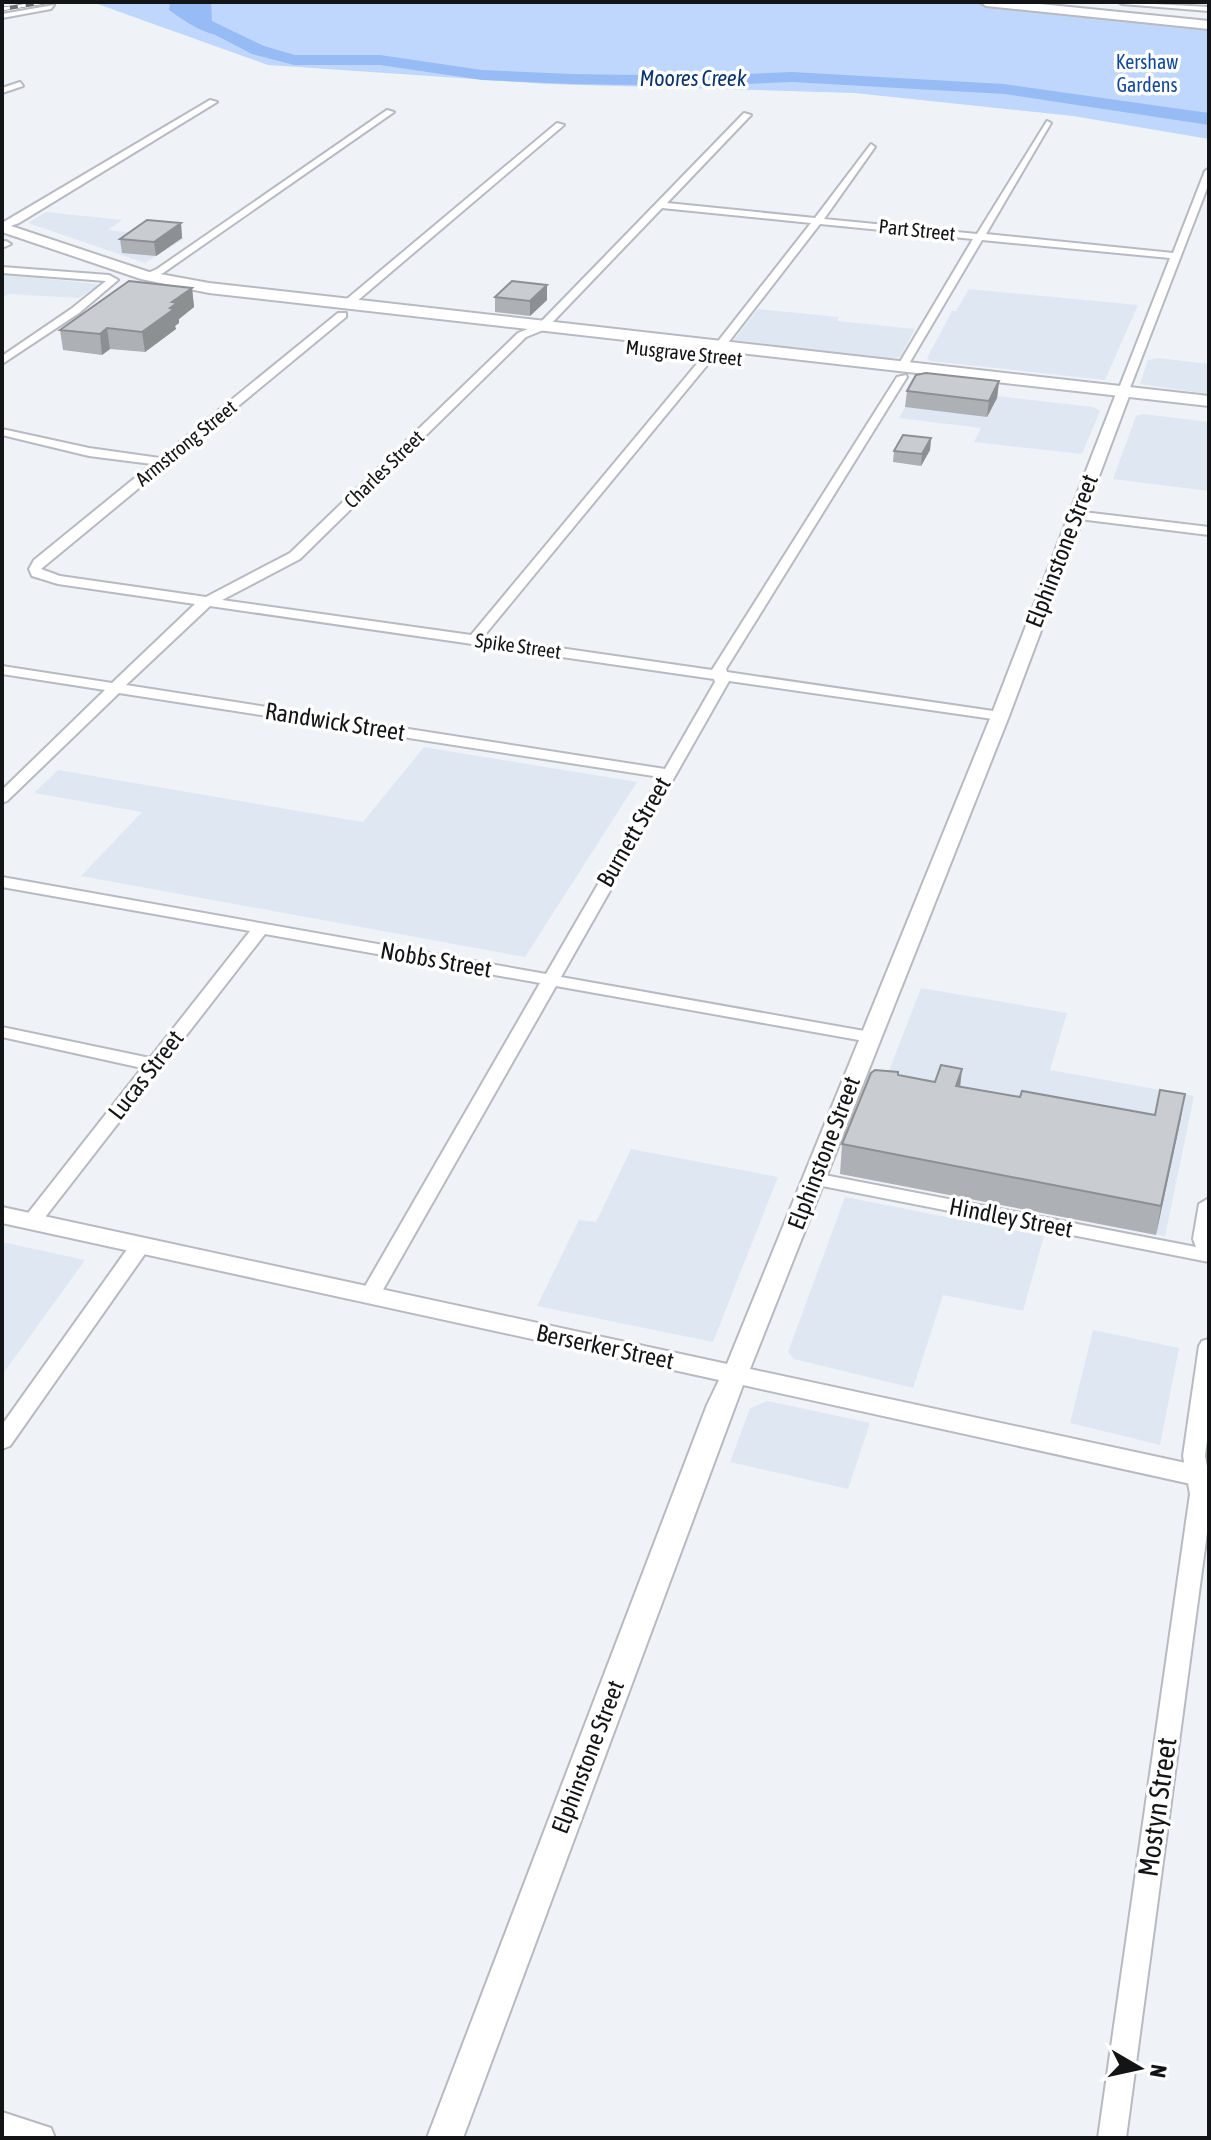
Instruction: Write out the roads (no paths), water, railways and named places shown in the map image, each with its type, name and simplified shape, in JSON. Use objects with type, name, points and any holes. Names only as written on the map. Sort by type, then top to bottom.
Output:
[{"type":"highway","points":[[986,2],[1209,21]]},
{"type":"highway","points":[[1022,2],[1209,21]]},
{"type":"main road","name":"Musgrave Street","points":[[2,227],[146,276],[178,283],[522,335],[714,351]]},
{"type":"main road","name":"Musgrave Street","points":[[3,244],[160,293],[542,327],[714,351],[1122,397],[1209,412]]},
{"type":"main road","name":"Musgrave Street","points":[[1122,397],[1209,401]]},
{"type":"street","points":[[1122,2],[1209,8]]},
{"type":"street","points":[[2,16],[51,7]]},
{"type":"street","points":[[2,91],[20,84]]},
{"type":"street","points":[[2,227],[14,223],[213,102]]},
{"type":"street","points":[[146,276],[160,271],[390,112]]},
{"type":"street","name":"Charles Street","points":[[2,798],[200,606],[295,556],[522,335],[542,327],[747,115]]},
{"type":"street","name":"Burnett Street","points":[[370,1295],[722,682],[719,669],[902,372],[1047,123]]},
{"type":"street","name":"Armstrong Street","points":[[37,573],[35,569],[39,563],[344,310],[560,125]]},
{"type":"street","points":[[474,640],[714,351],[818,221],[871,147]]},
{"type":"street","name":"Elphinstone Street","points":[[445,2138],[720,1405],[735,1375],[1000,716],[1209,171]]},
{"type":"street","name":"Part Street","points":[[657,205],[1177,256]]},
{"type":"street","points":[[2,270],[111,279]]},
{"type":"street","points":[[2,361],[75,311],[111,279]]},
{"type":"street","points":[[2,432],[89,452],[162,462]]},
{"type":"street","points":[[1075,515],[1209,531]]},
{"type":"street","name":"Spike Street","points":[[37,573],[58,580],[1000,716]]},
{"type":"street","name":"Randwick Street","points":[[2,670],[667,774]]},
{"type":"street","name":"Nobbs Street","points":[[2,882],[870,1037]]},
{"type":"street","name":"Lucas Street","points":[[32,1221],[261,928]]},
{"type":"street","points":[[2,1032],[155,1065]]},
{"type":"street","name":"Hindley Street","points":[[814,1179],[1209,1255]]},
{"type":"street","points":[[1209,1204],[1203,1239],[1209,1255]]},
{"type":"street","name":"Berserker Street","points":[[2,1215],[1203,1477]]},
{"type":"street","points":[[2,1441],[140,1246]]},
{"type":"street","name":"Mostyn Street","points":[[1112,2138],[1201,1494],[1203,1477],[1194,1456],[1209,1346]]},
{"type":"street","points":[[2,2126],[41,2138]]},
{"type":"waterway","name":"Moores Creek","points":[[203,2],[204,23],[258,50],[294,60],[380,60],[482,75],[572,79],[704,81],[792,77],[1004,89],[1209,119]]},
{"type":"railway","points":[[2,9],[46,2]]},
{"type":"park label","name":"Kershaw Gardens","points":[[1147,74]]}]
